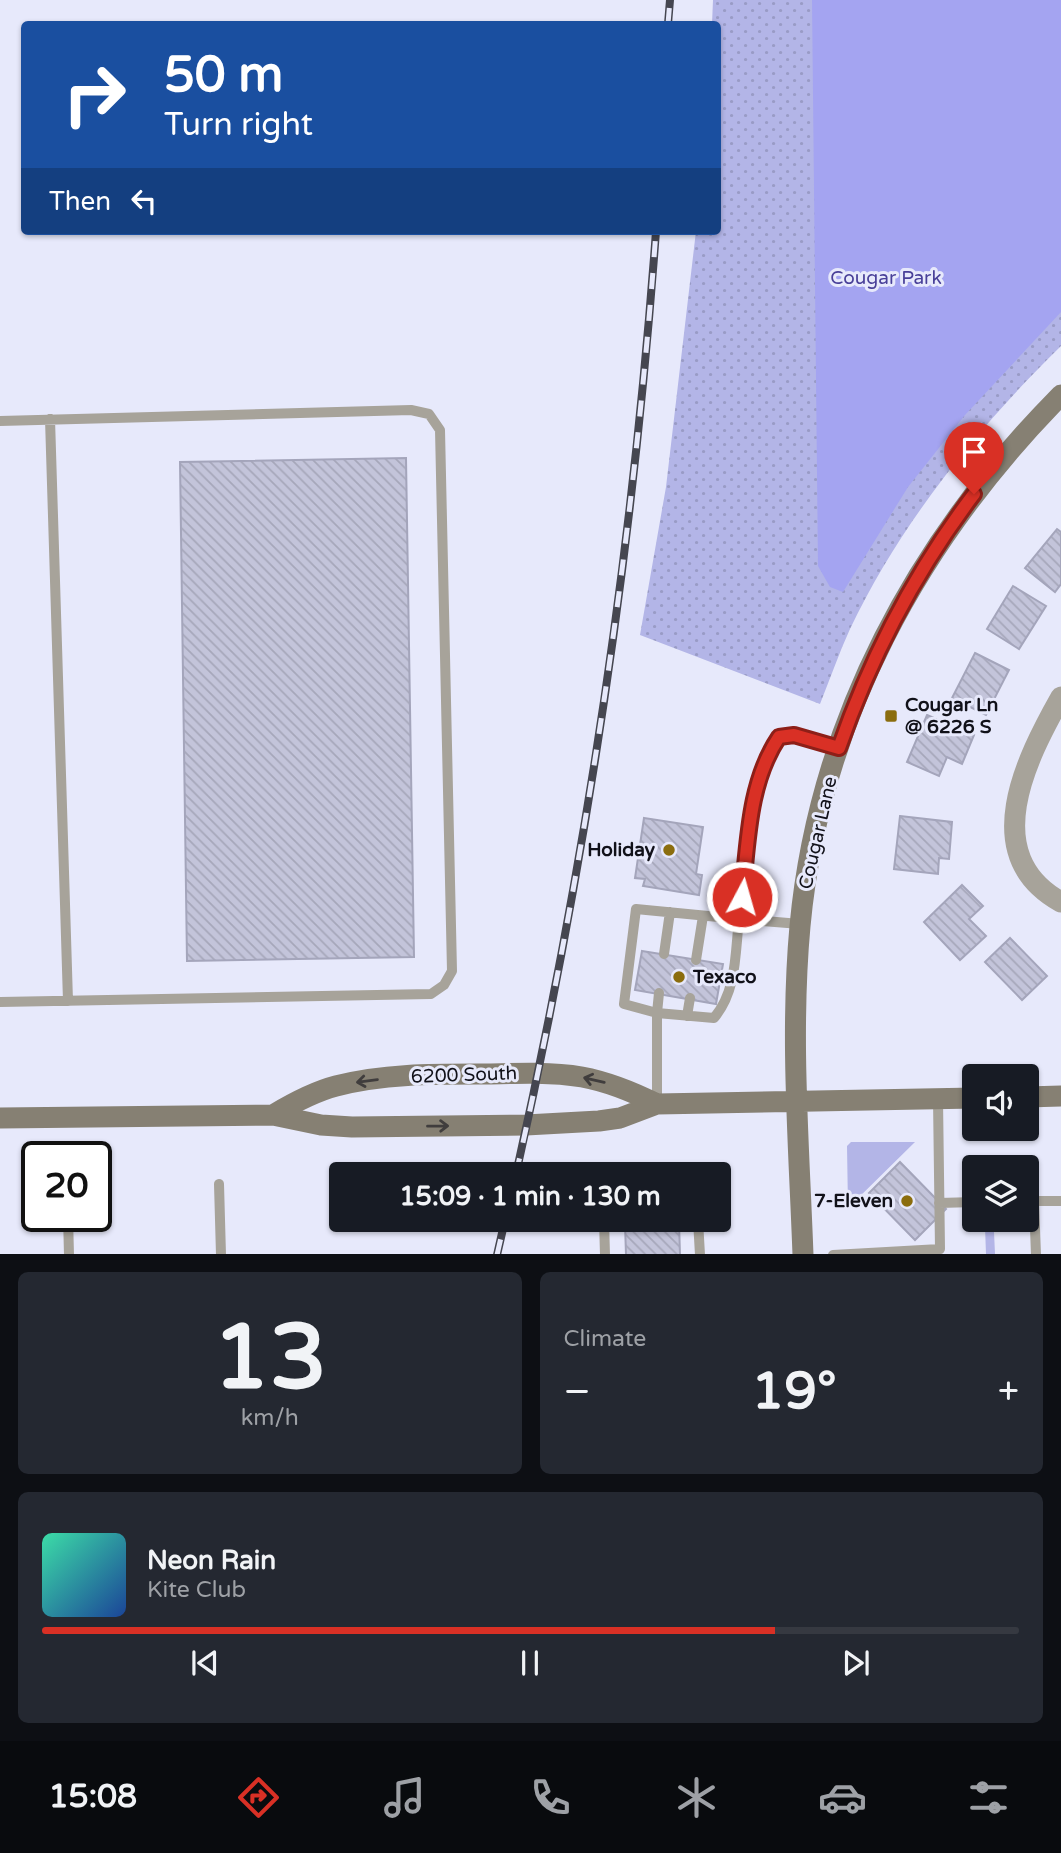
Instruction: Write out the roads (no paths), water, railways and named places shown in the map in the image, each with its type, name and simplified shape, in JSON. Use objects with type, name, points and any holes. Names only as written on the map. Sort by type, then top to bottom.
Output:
[{"type":"main road","name":"Cougar Lane","points":[[803,1254],[796,1102],[796,998],[800,924],[811,854],[839,748],[877,652],[936,545],[987,476],[1061,396]]},
{"type":"main road","name":"6200 South","points":[[273,1115],[313,1093],[337,1086],[373,1080],[458,1074],[547,1073],[581,1077],[632,1091],[657,1104]]},
{"type":"main road","points":[[1039,1097],[1061,1096]]},
{"type":"main road","name":"6200 South","points":[[0,1118],[273,1115],[297,1121],[352,1127],[526,1125],[609,1119],[657,1104],[962,1098]]},
{"type":"street","points":[[1061,697],[1037,746],[1015,802],[1013,817],[1017,849],[1032,876],[1042,888],[1061,902]]},
{"type":"lane","points":[[0,421],[411,410],[429,415],[440,430],[452,971],[444,985],[432,994],[0,1002]]},
{"type":"lane","points":[[50,419],[68,1001]]},
{"type":"lane","points":[[800,924],[739,919],[704,916],[636,909],[625,1004],[657,1013],[714,1018],[724,1007],[731,990],[739,919],[760,773],[779,737],[794,735],[839,748]]},
{"type":"lane","points":[[664,954],[670,912]]},
{"type":"lane","points":[[696,960],[704,916]]},
{"type":"lane","points":[[657,1104],[659,993]]},
{"type":"lane","points":[[687,1016],[690,998]]},
{"type":"lane","points":[[851,1254],[940,1249],[938,1099]]},
{"type":"lane","points":[[219,1184],[221,1254]]},
{"type":"lane","points":[[1039,1201],[1061,1201]]},
{"type":"lane","points":[[939,1203],[962,1202]]},
{"type":"lane","points":[[68,1232],[69,1254]]},
{"type":"lane","points":[[604,1232],[605,1254]]},
{"type":"lane","points":[[699,1232],[700,1254]]},
{"type":"lane","points":[[1034,1232],[1036,1254]]},
{"type":"railway","points":[[668,21],[670,0]]},
{"type":"railway","points":[[519,1162],[564,941],[603,706],[634,468],[656,235]]},
{"type":"railway","points":[[497,1254],[502,1232]]},
{"type":"place","name":"Cougar Ln @ 6226 S","points":[[891,716]]},
{"type":"place","name":"Holiday","points":[[669,850]]},
{"type":"place","name":"Texaco","points":[[679,977]]},
{"type":"place","name":"7-Eleven","points":[[907,1201]]},
{"type":"park label","name":"Cougar Park","points":[[886,278]]}]
